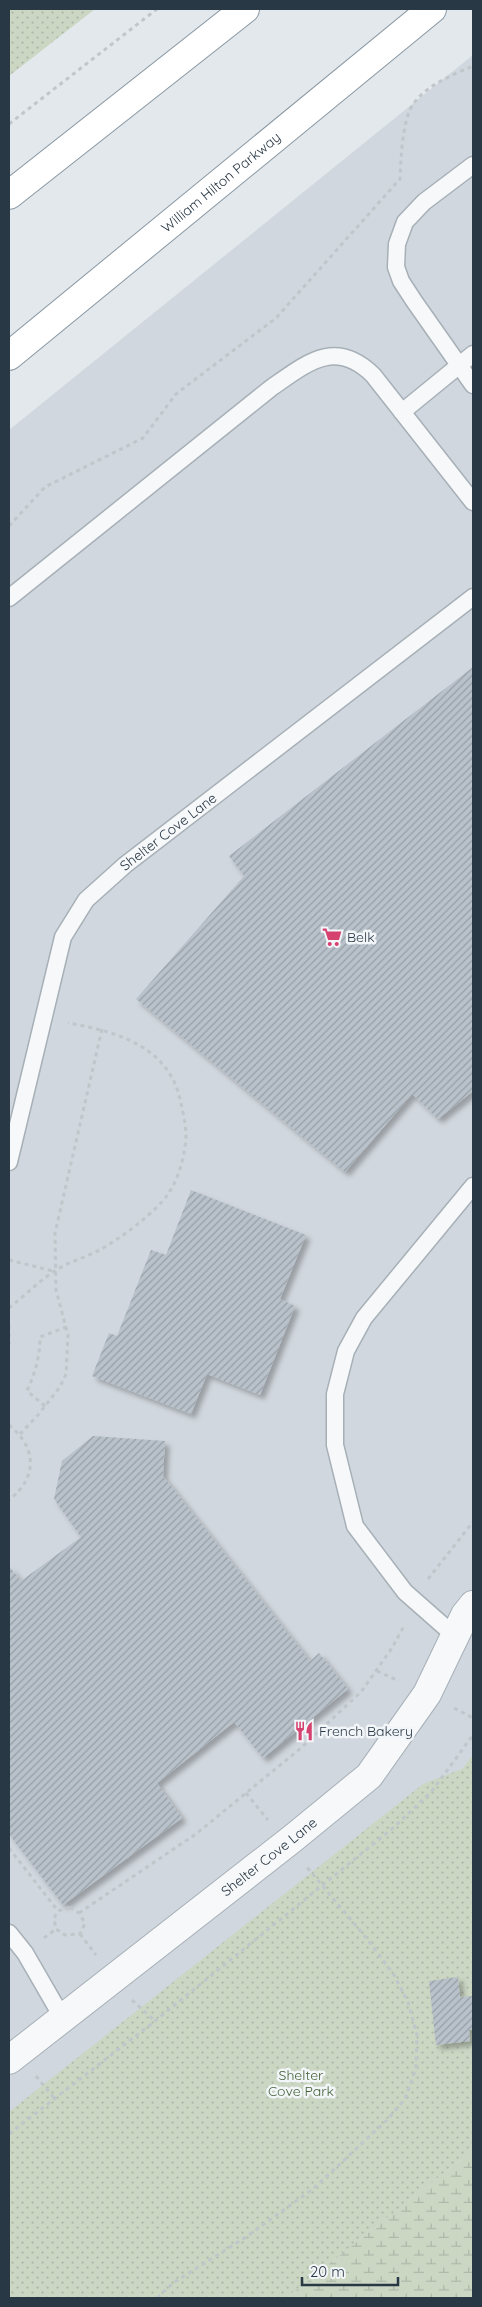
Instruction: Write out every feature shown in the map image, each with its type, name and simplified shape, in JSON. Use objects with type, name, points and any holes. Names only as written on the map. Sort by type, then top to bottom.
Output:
[{"type":"highway","points":[[9,195],[245,9]]},
{"type":"highway","name":"William Hilton Parkway","points":[[9,356],[432,9]]},
{"type":"street","name":"Shelter Cove Lane","points":[[21,2066],[62,2017],[292,1839],[368,1776],[427,1694],[465,1615],[473,1605]]},
{"type":"lane","points":[[473,165],[424,202],[405,222],[397,244],[396,267],[401,281],[473,385]]},
{"type":"lane","points":[[9,598],[271,388],[296,370],[318,359],[338,354],[360,363],[402,412],[473,502]]},
{"type":"lane","points":[[402,412],[473,354]]},
{"type":"lane","name":"Shelter Cove Lane","points":[[9,1162],[63,937],[86,900],[132,860],[473,597]]},
{"type":"lane","points":[[455,1636],[405,1592],[355,1526],[335,1445],[334,1394],[346,1352],[364,1318],[473,1186]]},
{"type":"lane","points":[[9,1933],[26,1953],[62,2017]]},
{"type":"path","points":[[9,124],[157,9]]},
{"type":"path","points":[[9,526],[45,487],[142,438],[176,394],[276,318],[400,179],[401,142],[413,103],[444,78],[473,66]]},
{"type":"path","points":[[9,1308],[54,1272],[101,1249],[134,1227],[168,1194],[181,1166],[186,1136],[175,1082],[160,1061],[138,1043],[102,1029],[43,1019]]},
{"type":"path","points":[[20,1434],[46,1406],[60,1387],[66,1374],[68,1354],[66,1327],[56,1290],[54,1233],[102,1029]]},
{"type":"path","points":[[9,1260],[54,1272]]},
{"type":"path","points":[[9,1325],[9,1347]]},
{"type":"path","points":[[46,1406],[27,1391],[36,1372],[40,1352],[40,1337],[66,1327]]},
{"type":"path","points":[[9,1425],[20,1434],[29,1449],[32,1468],[22,1487],[9,1500]]},
{"type":"path","points":[[428,1579],[473,1522]]},
{"type":"path","points":[[79,1913],[196,1834],[337,1715],[361,1692],[377,1671],[404,1626]]},
{"type":"path","points":[[377,1671],[402,1682]]},
{"type":"path","points":[[446,1705],[473,1718]]},
{"type":"path","points":[[9,2134],[154,2021],[393,1828],[432,1791],[473,1735]]},
{"type":"path","points":[[246,1793],[272,1825]]},
{"type":"path","points":[[9,1848],[58,1910]]},
{"type":"path","points":[[157,2298],[174,2283],[246,2237],[313,2189],[387,2120],[405,2098],[416,2068],[417,2035],[408,2002],[394,1975],[368,1940],[301,1860]]},
{"type":"path","points":[[70,1907],[79,1913],[85,1923],[80,1934],[65,1936],[56,1929],[54,1918],[58,1910],[70,1907]]},
{"type":"path","points":[[80,1934],[96,1956]]},
{"type":"path","points":[[129,1996],[154,2021]]},
{"type":"path","points":[[21,2066],[54,2098]]},
{"type":"shaded area","points":[[473,55],[473,2150],[286,2298],[9,2298],[9,430]]},
{"type":"green space","points":[[9,9],[95,9],[9,76]]},
{"type":"green space","name":"Shelter Cove Park","points":[[473,1755],[473,2150],[286,2298],[9,2298],[9,2112],[423,1784],[462,1769]]},
{"type":"green space","points":[[473,2150],[473,2298],[286,2298]]},
{"type":"building","name":"Belk","points":[[473,667],[473,1091],[438,1119],[412,1094],[345,1172],[136,999],[244,876],[229,856]]},
{"type":"building","points":[[191,1190],[306,1235],[280,1299],[295,1306],[260,1395],[207,1374],[191,1414],[92,1376],[109,1333],[117,1336],[151,1250],[166,1255]]},
{"type":"building","points":[[93,1436],[165,1441],[163,1476],[310,1661],[319,1653],[348,1689],[263,1758],[234,1722],[157,1783],[182,1818],[63,1905],[9,1834],[9,1566],[21,1581],[81,1537],[54,1499],[62,1461]]},
{"type":"building","points":[[458,1977],[460,1997],[473,1996],[473,2030],[469,2030],[470,2041],[436,2045],[429,1981]]},
{"type":"place","name":"Belk","points":[[332,937]]},
{"type":"place","name":"French Bakery","points":[[304,1731]]}]
